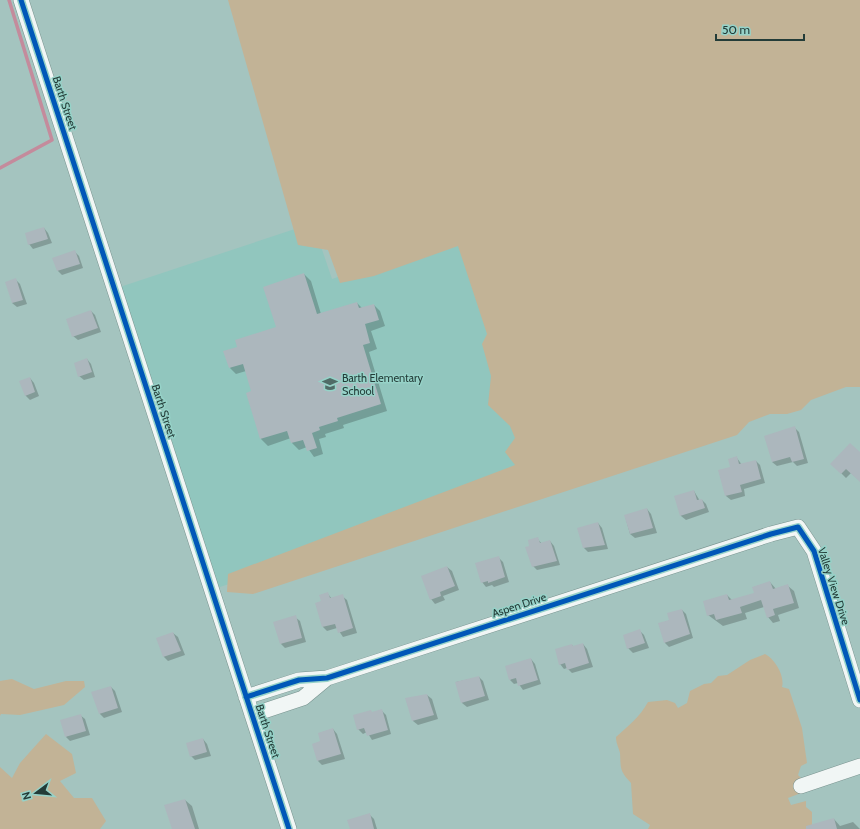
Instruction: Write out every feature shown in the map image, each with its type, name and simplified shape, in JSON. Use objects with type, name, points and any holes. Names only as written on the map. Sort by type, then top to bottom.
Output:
[{"type":"street","name":"Barth Street","points":[[21,0],[289,829]]},
{"type":"street","name":"Aspen Drive","points":[[246,697],[299,680],[327,678],[764,536],[798,527]]},
{"type":"street","name":"Valley View Drive","points":[[798,527],[814,551],[860,700]]},
{"type":"street","name":"Aspen Drive","points":[[252,715],[303,698],[327,678]]},
{"type":"street","points":[[801,786],[860,766]]},
{"type":"shaded area","points":[[228,0],[860,0],[860,387],[846,387],[811,400],[801,410],[787,414],[770,414],[749,422],[737,435],[253,594],[227,592],[228,574],[515,465],[505,452],[515,438],[510,426],[488,405],[491,376],[482,344],[487,334],[458,246],[374,276],[340,283],[328,250],[298,245]]},
{"type":"shaded area","name":"Barth Elementary School","points":[[313,223],[332,279],[462,236],[543,480],[217,588],[117,288]]},
{"type":"shaded area","points":[[765,654],[769,656],[776,664],[781,673],[783,683],[782,687],[789,689],[802,728],[807,763],[801,766],[798,775],[802,779],[801,793],[788,798],[791,805],[806,801],[806,807],[812,812],[812,829],[648,829],[650,825],[633,814],[631,783],[621,769],[620,753],[616,742],[616,737],[638,717],[648,702],[667,700],[675,703],[678,708],[687,703],[690,691],[704,684],[711,683],[718,676],[727,675],[750,660]]},
{"type":"shaded area","points":[[12,679],[34,689],[66,681],[84,681],[85,687],[64,705],[20,715],[1,714],[0,716],[0,681]]},
{"type":"shaded area","points":[[46,734],[72,754],[76,773],[60,781],[74,798],[92,798],[106,821],[100,829],[0,829],[0,767],[12,778],[20,763]]},
{"type":"building","points":[[44,227],[48,239],[28,245],[25,233]]},
{"type":"building","points":[[75,250],[80,264],[57,271],[52,258]]},
{"type":"building","points":[[304,273],[317,314],[357,302],[359,308],[374,304],[379,320],[365,324],[370,343],[363,345],[381,404],[337,418],[338,421],[319,427],[320,430],[312,433],[317,448],[307,451],[303,440],[291,443],[287,431],[260,439],[246,393],[251,391],[243,364],[229,368],[223,351],[237,347],[235,340],[276,327],[263,287]]},
{"type":"building","points":[[16,278],[23,300],[12,303],[5,282]]},
{"type":"building","points":[[91,310],[98,328],[72,337],[66,319]]},
{"type":"building","points":[[87,358],[92,372],[78,377],[74,363]]},
{"type":"building","points":[[30,377],[35,392],[25,396],[19,381]]},
{"type":"building","points":[[795,426],[804,459],[792,462],[790,457],[772,462],[764,436]]},
{"type":"building","points":[[850,443],[860,452],[860,482],[846,469],[841,474],[830,464]]},
{"type":"building","points":[[737,456],[739,464],[756,460],[761,479],[740,485],[742,492],[725,496],[718,470],[730,467],[728,459]]},
{"type":"building","points":[[694,490],[697,500],[702,499],[705,508],[680,516],[674,496]]},
{"type":"building","points":[[647,508],[653,528],[630,534],[624,515]]},
{"type":"building","points":[[598,522],[605,545],[583,548],[577,528]]},
{"type":"building","points":[[538,537],[540,543],[550,540],[557,561],[532,567],[525,547],[529,546],[528,540]]},
{"type":"building","points":[[499,556],[505,577],[488,583],[488,581],[481,583],[475,563]]},
{"type":"building","points":[[447,566],[455,586],[440,592],[441,596],[430,600],[421,576]]},
{"type":"building","points":[[770,581],[773,589],[788,584],[794,603],[773,609],[775,615],[767,618],[761,600],[740,607],[742,613],[716,620],[714,614],[707,616],[703,601],[727,594],[729,600],[754,593],[752,587]]},
{"type":"building","points":[[328,592],[330,598],[343,594],[353,628],[338,633],[335,624],[322,627],[315,603],[321,601],[319,595]]},
{"type":"building","points":[[682,609],[690,634],[664,643],[658,623],[669,620],[667,613]]},
{"type":"building","points":[[296,615],[302,638],[280,644],[273,622]]},
{"type":"building","points":[[640,629],[645,643],[627,649],[623,635]]},
{"type":"building","points":[[173,632],[181,651],[163,657],[156,638]]},
{"type":"building","points":[[583,643],[589,663],[567,670],[565,663],[559,665],[555,649],[572,644],[573,646]]},
{"type":"building","points":[[531,658],[538,680],[518,686],[516,678],[509,680],[505,666]]},
{"type":"building","points":[[479,676],[485,696],[461,703],[455,682]]},
{"type":"building","points":[[111,686],[118,708],[99,714],[91,692]]},
{"type":"building","points":[[427,694],[434,715],[412,721],[405,698]]},
{"type":"building","points":[[382,709],[388,730],[367,736],[364,728],[357,730],[353,715],[371,710],[372,712]]},
{"type":"building","points":[[81,714],[86,731],[65,737],[60,720]]},
{"type":"building","points":[[333,728],[341,754],[317,761],[312,744],[320,741],[318,733]]},
{"type":"building","points":[[203,738],[207,752],[190,757],[186,743]]},
{"type":"building","points":[[185,799],[195,829],[172,829],[164,805]]},
{"type":"building","points":[[370,813],[374,829],[350,829],[347,820]]},
{"type":"building","points":[[834,818],[837,829],[806,829],[806,826]]},
{"type":"waterway","points":[[0,168],[52,140],[9,0]]},
{"type":"cycle path","points":[[21,0],[289,829]]},
{"type":"cycle path","points":[[246,697],[299,680],[327,678],[771,534],[798,527],[814,551],[860,700]]},
{"type":"place","name":"Barth Elementary School","points":[[330,384]]}]
